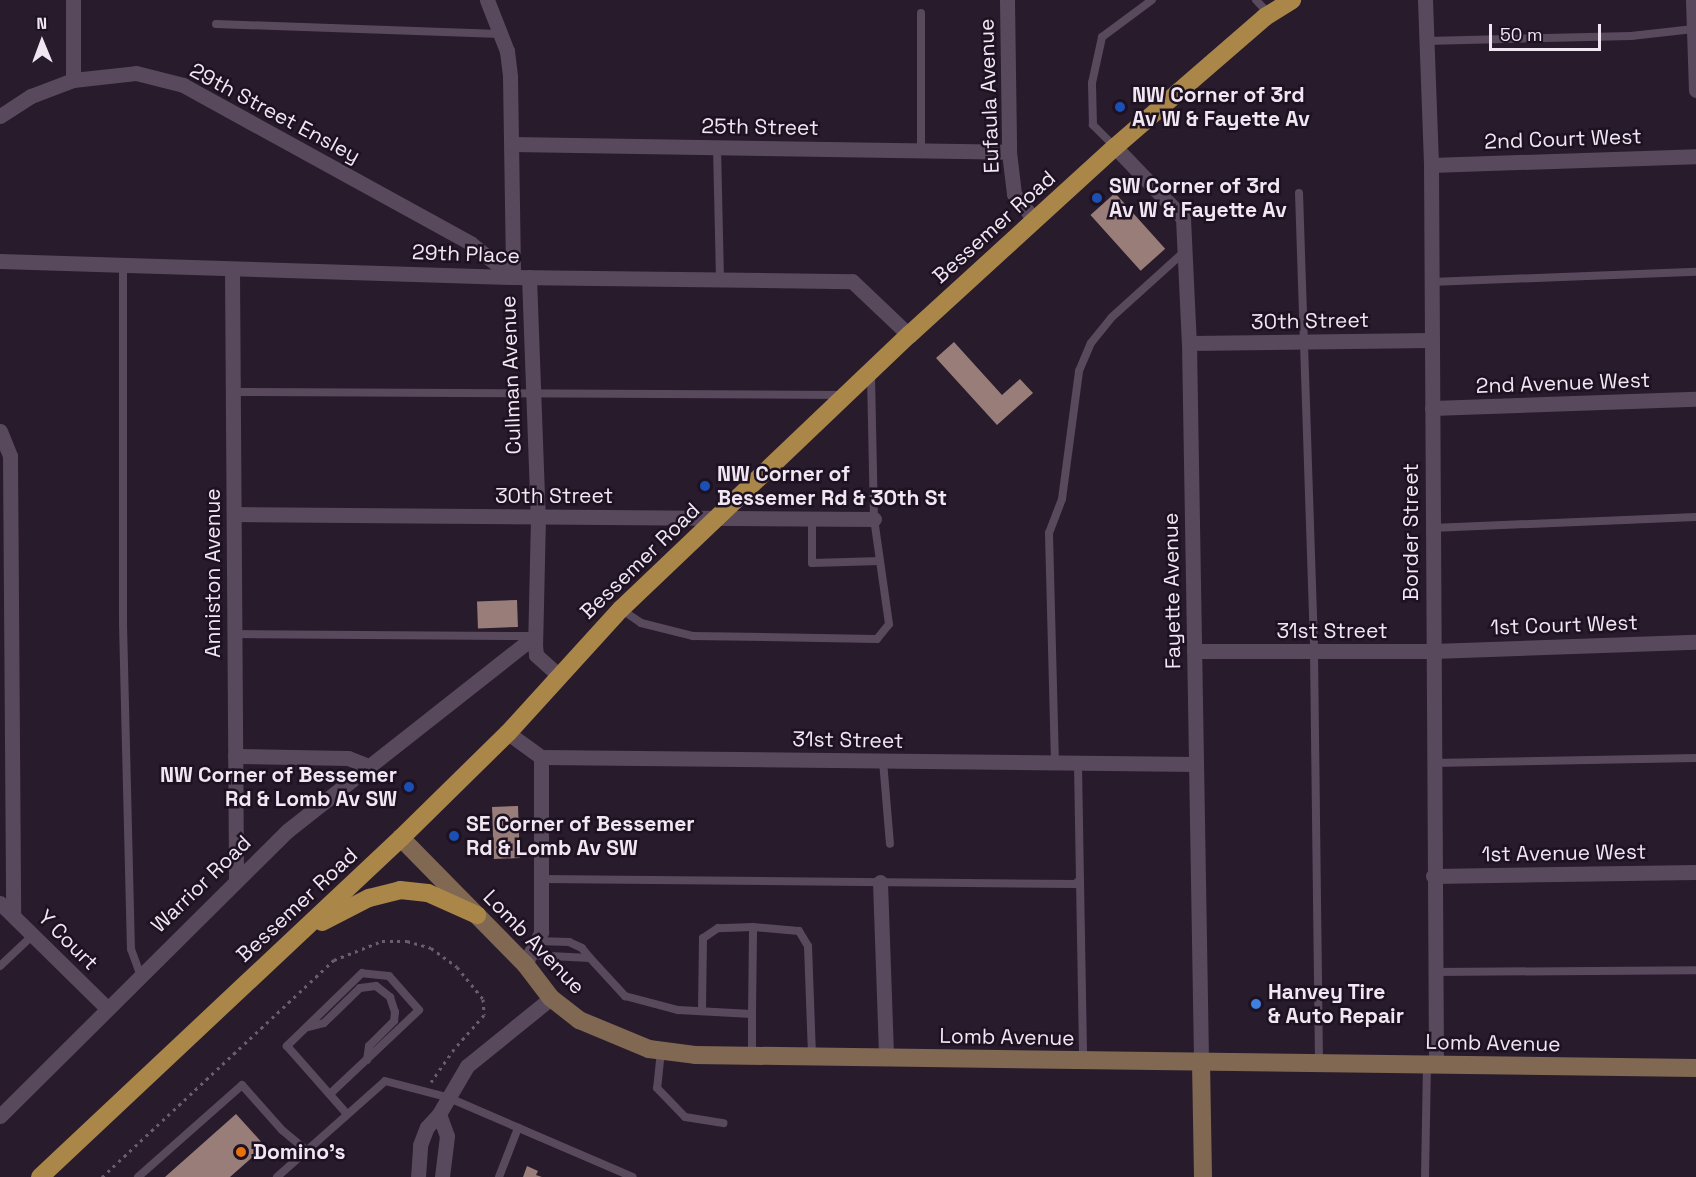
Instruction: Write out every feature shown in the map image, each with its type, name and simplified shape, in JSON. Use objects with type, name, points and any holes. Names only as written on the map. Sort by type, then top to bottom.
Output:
[{"type":"main road","name":"Bessemer Road","points":[[40,1177],[401,838],[508,733],[621,609],[909,335],[1114,147],[1269,14],[1292,0]]},
{"type":"main road","name":"Lomb Avenue","points":[[401,838],[477,915],[531,954],[551,998],[579,1020],[660,1051],[752,1056],[1696,1068]]},
{"type":"main road","points":[[302,932],[369,898],[400,890],[428,893],[477,915]]},
{"type":"main road","points":[[1201,1062],[1203,1177]]},
{"type":"street","points":[[73,0],[74,80]]},
{"type":"street","name":"Cullman Avenue","points":[[487,0],[500,34],[510,76],[513,277]]},
{"type":"street","name":"Eufaula Avenue","points":[[1007,0],[1008,152],[1014,194],[1034,220]]},
{"type":"street","name":"Border Street","points":[[1425,0],[1431,165],[1435,972],[1432,1064]]},
{"type":"street","points":[[1693,0],[1696,90]]},
{"type":"street","name":"29th Street Ensley","points":[[0,116],[31,96],[74,80],[136,73],[183,85],[470,243],[513,277]]},
{"type":"street","name":"25th Street","points":[[512,144],[1008,152]]},
{"type":"street","name":"Fayette Avenue","points":[[1114,147],[1183,218],[1189,344],[1201,1062]]},
{"type":"street","name":"2nd Court West","points":[[1431,165],[1696,156]]},
{"type":"street","name":"29th Place","points":[[0,261],[123,262],[232,269],[513,277],[852,281],[909,335]]},
{"type":"street","name":"Anniston Avenue","points":[[232,269],[236,878]]},
{"type":"street","name":"Cullman Avenue","points":[[529,277],[538,517],[536,655],[559,676]]},
{"type":"street","name":"30th Street","points":[[1189,344],[1431,340]]},
{"type":"street","name":"2nd Avenue West","points":[[1431,408],[1696,399]]},
{"type":"street","points":[[0,431],[5,461],[6,848],[13,915]]},
{"type":"street","name":"30th Street","points":[[234,514],[874,519]]},
{"type":"street","name":"Warrior Road","points":[[0,1116],[236,878],[287,831],[535,636]]},
{"type":"street","name":"1st Court West","points":[[1433,651],[1696,642]]},
{"type":"street","name":"31st Street","points":[[1194,651],[1314,653],[1433,651]]},
{"type":"street","points":[[508,733],[541,757],[541,932],[531,954]]},
{"type":"street","points":[[235,756],[348,758],[369,765]]},
{"type":"street","name":"31st Street","points":[[541,757],[1196,764]]},
{"type":"street","name":"1st Avenue West","points":[[1433,876],[1696,872]]},
{"type":"street","points":[[880,882],[886,1058]]},
{"type":"street","name":"Y Court","points":[[0,903],[106,1008]]},
{"type":"street","points":[[418,1177],[420,1145],[427,1127],[439,1114],[467,1066],[551,998]]},
{"type":"street","points":[[439,1114],[447,1136],[442,1177]]},
{"type":"lane","points":[[1114,147],[1093,125],[1092,82],[1102,37],[1152,0]]},
{"type":"lane","points":[[1256,0],[1269,14]]},
{"type":"lane","points":[[921,13],[921,151]]},
{"type":"lane","points":[[216,24],[500,34]]},
{"type":"lane","points":[[1426,41],[1631,36],[1694,29]]},
{"type":"lane","points":[[717,147],[720,280]]},
{"type":"lane","points":[[1299,193],[1314,653],[1319,1064]]},
{"type":"lane","points":[[1055,763],[1049,533],[1062,499],[1079,370],[1092,343],[1112,317],[1186,251]]},
{"type":"lane","points":[[123,262],[127,787],[131,949],[140,974]]},
{"type":"lane","points":[[1431,282],[1696,272]]},
{"type":"lane","points":[[621,609],[641,623],[693,636],[877,639],[889,624],[874,519],[871,373]]},
{"type":"lane","points":[[232,392],[848,395]]},
{"type":"lane","points":[[1432,528],[1696,517]]},
{"type":"lane","points":[[812,518],[812,563],[880,561]]},
{"type":"lane","points":[[234,634],[535,636]]},
{"type":"lane","points":[[1433,763],[1696,758]]},
{"type":"lane","points":[[883,761],[890,844]]},
{"type":"lane","points":[[1078,763],[1083,1060]]},
{"type":"lane","points":[[541,879],[1075,884],[1080,880]]},
{"type":"lane","points":[[752,1056],[753,927]]},
{"type":"lane","points":[[702,1010],[703,938],[718,928],[753,927],[799,932],[808,946],[812,1056]]},
{"type":"lane","points":[[0,966],[33,935]]},
{"type":"lane","points":[[531,954],[569,942],[582,948],[625,996],[678,1010],[752,1014]]},
{"type":"lane","points":[[531,954],[590,958]]},
{"type":"lane","points":[[1435,972],[1696,970]]},
{"type":"lane","points":[[331,1094],[419,1010],[388,976],[362,973],[287,1046],[347,1114]]},
{"type":"lane","points":[[307,1027],[324,1023],[360,988],[376,986],[390,997],[395,1012],[387,1030],[369,1046],[367,1060]]},
{"type":"lane","points":[[660,1051],[657,1088],[686,1117],[723,1124]]},
{"type":"lane","points":[[1425,1177],[1432,1064]]},
{"type":"lane","points":[[277,1177],[385,1081],[447,1097],[633,1177]]},
{"type":"lane","points":[[138,1177],[242,1085],[282,1130],[306,1150]]},
{"type":"lane","points":[[499,1177],[518,1128]]},
{"type":"building","points":[[1115,193],[1165,249],[1141,271],[1090,215]]},
{"type":"building","points":[[954,342],[1002,395],[1020,379],[1033,393],[997,425],[936,358]]},
{"type":"building","points":[[517,600],[518,627],[478,628],[477,601]]},
{"type":"building","points":[[518,806],[520,858],[494,859],[492,807]]},
{"type":"building","points":[[236,1114],[265,1146],[230,1177],[165,1177]]},
{"type":"building","points":[[527,1166],[538,1171],[536,1175],[542,1177],[523,1177]]},
{"type":"place","name":"NW Corner of 3rd Av W & Fayette Av","points":[[1120,107]]},
{"type":"place","name":"SW Corner of 3rd Av W & Fayette Av","points":[[1097,198]]},
{"type":"place","name":"NW Corner of Bessemer Rd & 30th St","points":[[705,486]]},
{"type":"place","name":"NW Corner of Bessemer Rd & Lomb Av SW","points":[[409,787]]},
{"type":"place","name":"SE Corner of Bessemer Rd & Lomb Av SW","points":[[454,836]]},
{"type":"place","name":"Hanvey Tire & Auto Repair","points":[[1256,1004]]},
{"type":"place","name":"Domino's","points":[[241,1152]]}]
